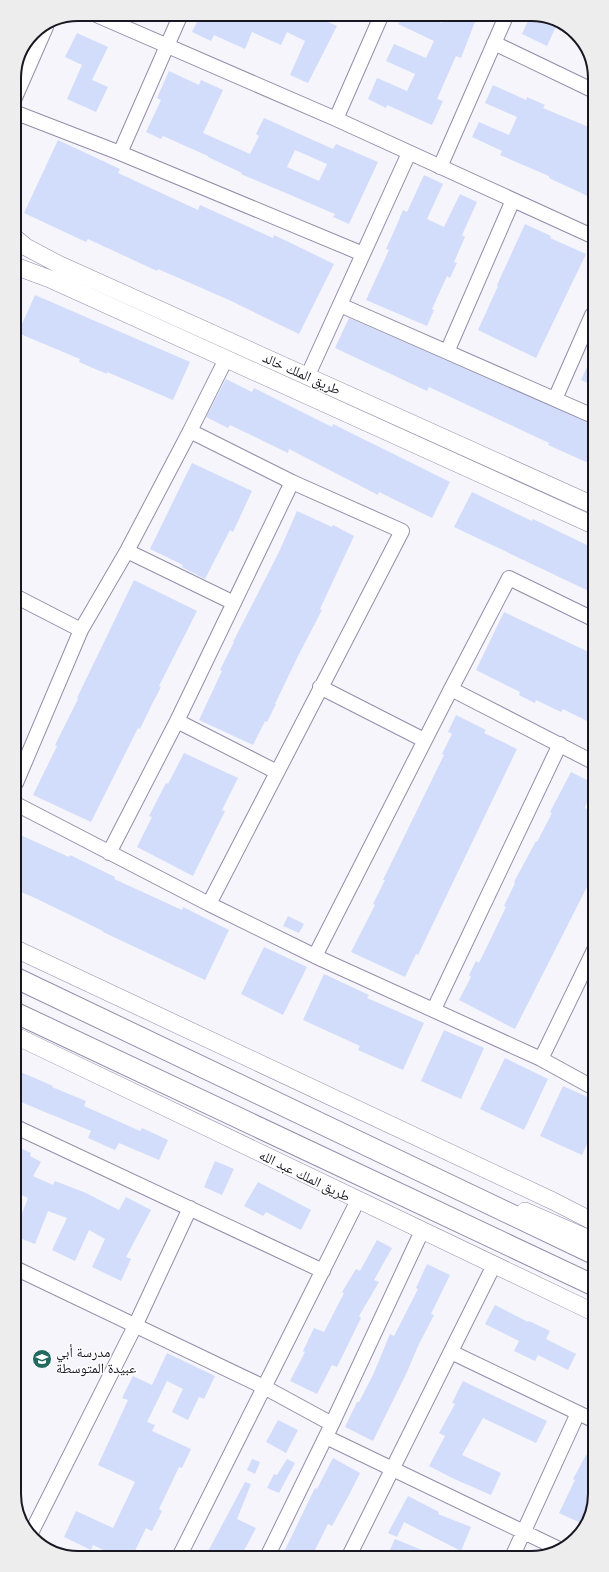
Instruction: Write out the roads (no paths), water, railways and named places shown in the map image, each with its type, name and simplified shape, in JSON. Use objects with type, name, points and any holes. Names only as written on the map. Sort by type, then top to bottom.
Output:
[{"type":"highway","points":[[21,980],[588,1251]]},
{"type":"highway","name":"طريق الملك عبد الله","points":[[21,1015],[588,1283]]},
{"type":"highway","points":[[431,1209],[530,1268],[588,1297]]},
{"type":"main road","name":"طريق الملك خالد","points":[[21,244],[58,264],[308,375],[588,503]]},
{"type":"main road","name":"طريق الملك خالد","points":[[21,268],[50,279],[588,523]]},
{"type":"main road","points":[[21,951],[588,1219]]},
{"type":"main road","name":"طريق الملك عبد الله","points":[[21,1038],[588,1310]]},
{"type":"main road","points":[[445,1182],[514,1206],[588,1238]]},
{"type":"street","points":[[110,21],[336,119],[588,234]]},
{"type":"street","points":[[120,153],[178,21]]},
{"type":"street","points":[[336,119],[377,21]]},
{"type":"street","points":[[440,167],[504,21]]},
{"type":"street","points":[[21,84],[44,33]]},
{"type":"street","points":[[494,43],[588,88]]},
{"type":"street","points":[[21,115],[120,153],[363,254]]},
{"type":"street","points":[[308,375],[409,153]]},
{"type":"street","points":[[447,352],[513,200]]},
{"type":"street","points":[[340,305],[588,414]]},
{"type":"street","points":[[555,399],[588,323]]},
{"type":"street","points":[[21,771],[81,630],[127,551],[226,359]]},
{"type":"street","points":[[190,431],[292,482],[402,531],[209,904]]},
{"type":"street","points":[[109,853],[177,720],[292,482]]},
{"type":"street","points":[[127,551],[234,603]]},
{"type":"street","points":[[315,956],[424,740],[509,578],[588,617]]},
{"type":"street","points":[[21,599],[81,630]]},
{"type":"street","points":[[320,688],[424,740]]},
{"type":"street","points":[[451,689],[588,759]]},
{"type":"street","points":[[177,720],[278,772]]},
{"type":"street","points":[[434,1010],[560,744]]},
{"type":"street","points":[[21,807],[209,904],[315,956],[541,1059],[588,1085]]},
{"type":"street","points":[[541,1059],[588,962]]},
{"type":"street","points":[[21,1129],[323,1270]]},
{"type":"street","points":[[182,1551],[358,1200]]},
{"type":"street","points":[[33,1529],[135,1326],[190,1208]]},
{"type":"street","points":[[270,1551],[332,1424],[422,1231]]},
{"type":"street","points":[[352,1551],[494,1265]]},
{"type":"street","points":[[21,1271],[264,1387],[332,1424]]},
{"type":"street","points":[[451,1352],[588,1418]]},
{"type":"street","points":[[515,1551],[578,1413]]},
{"type":"street","points":[[326,1436],[553,1546]]},
{"type":"place","name":"مدرسة أبي عبيدة المتوسطة","points":[[42,1359]]}]
